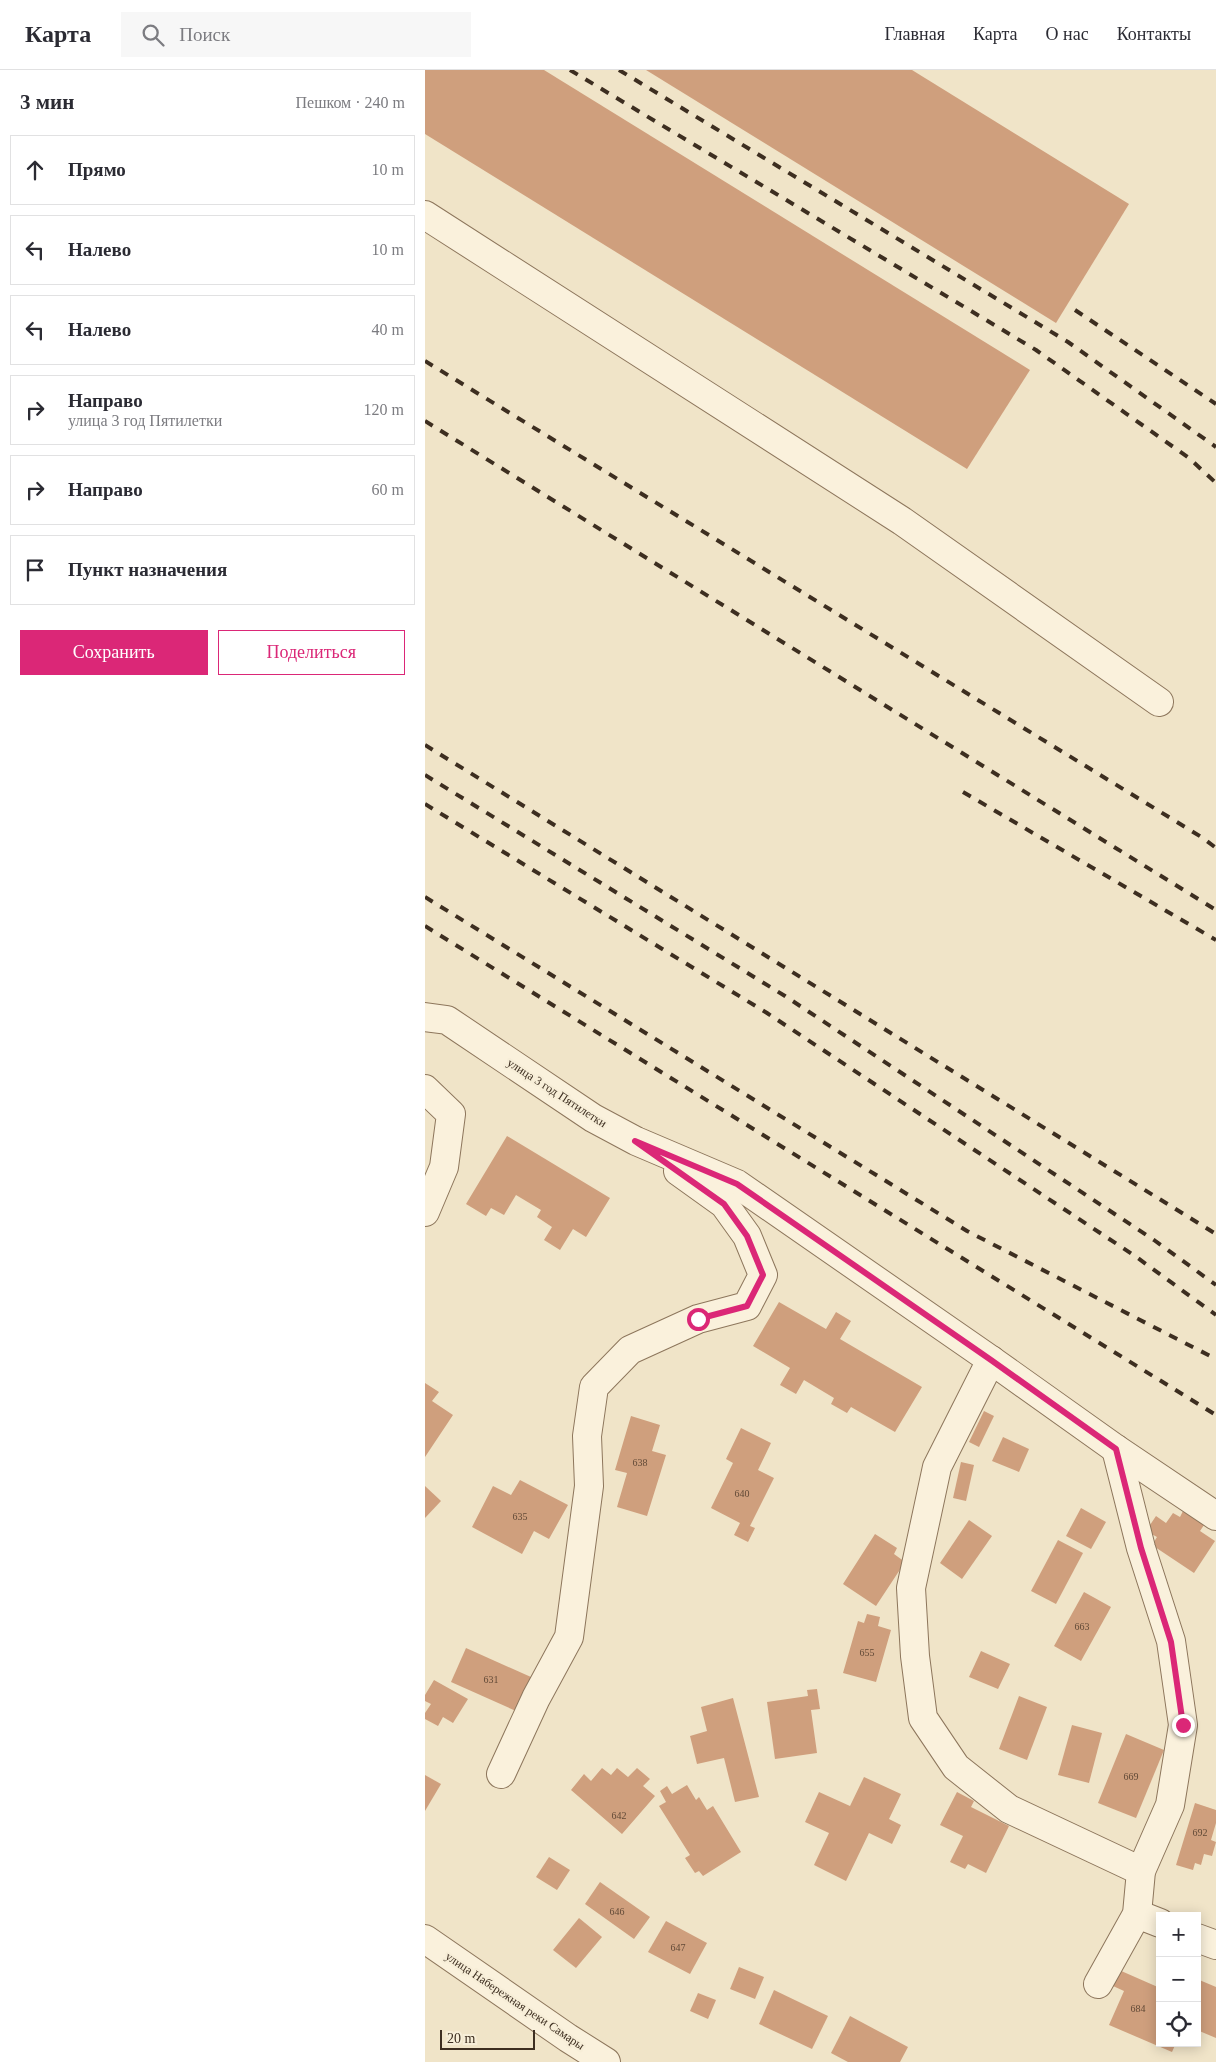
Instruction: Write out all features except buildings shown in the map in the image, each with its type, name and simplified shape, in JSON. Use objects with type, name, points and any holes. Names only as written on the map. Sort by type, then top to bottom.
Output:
[{"type":"street","points":[[425,215],[902,521],[1159,702]]},
{"type":"street","name":"улица 3 год Пятилетки","points":[[425,1017],[447,1020],[593,1118],[635,1141],[737,1184],[1116,1449],[1216,1516]]},
{"type":"street","points":[[425,1089],[451,1114],[444,1167],[425,1212]]},
{"type":"street","points":[[501,1774],[536,1698],[569,1637],[589,1486],[587,1436],[594,1387],[630,1350],[698,1319],[747,1306],[763,1275],[747,1236],[724,1204],[635,1141]]},
{"type":"street","points":[[991,1360],[937,1467],[911,1588],[915,1656],[923,1718],[956,1767],[1009,1809],[1141,1871]]},
{"type":"street","points":[[1097,1984],[1148,1918],[1141,1871],[1169,1805],[1183,1725],[1171,1642],[1141,1548],[1116,1449]]},
{"type":"street","name":"улица Набережная реки Самары","points":[[425,1939],[568,2038],[606,2062]]},
{"type":"street","points":[[1201,1939],[1216,1945]]},
{"type":"railway","points":[[570,70],[1036,350],[1189,458],[1216,483]]},
{"type":"railway","points":[[619,70],[1068,342],[1216,447]]},
{"type":"railway","points":[[1075,310],[1216,404]]},
{"type":"railway","points":[[425,361],[1203,838],[1216,848]]},
{"type":"railway","points":[[425,421],[1216,910]]},
{"type":"railway","points":[[425,745],[1216,1234]]},
{"type":"railway","points":[[425,775],[785,996],[1154,1240],[1216,1285]]},
{"type":"railway","points":[[963,792],[1216,940]]},
{"type":"railway","points":[[425,804],[767,1013],[1135,1256],[1216,1315]]},
{"type":"railway","points":[[425,897],[967,1231],[1216,1359]]},
{"type":"railway","points":[[425,926],[1216,1415]]},
{"type":"route","points":[[698,1319],[747,1306],[763,1275],[747,1236],[724,1204],[635,1141],[737,1184],[1116,1449],[1141,1548],[1171,1642],[1183,1725]]}]
